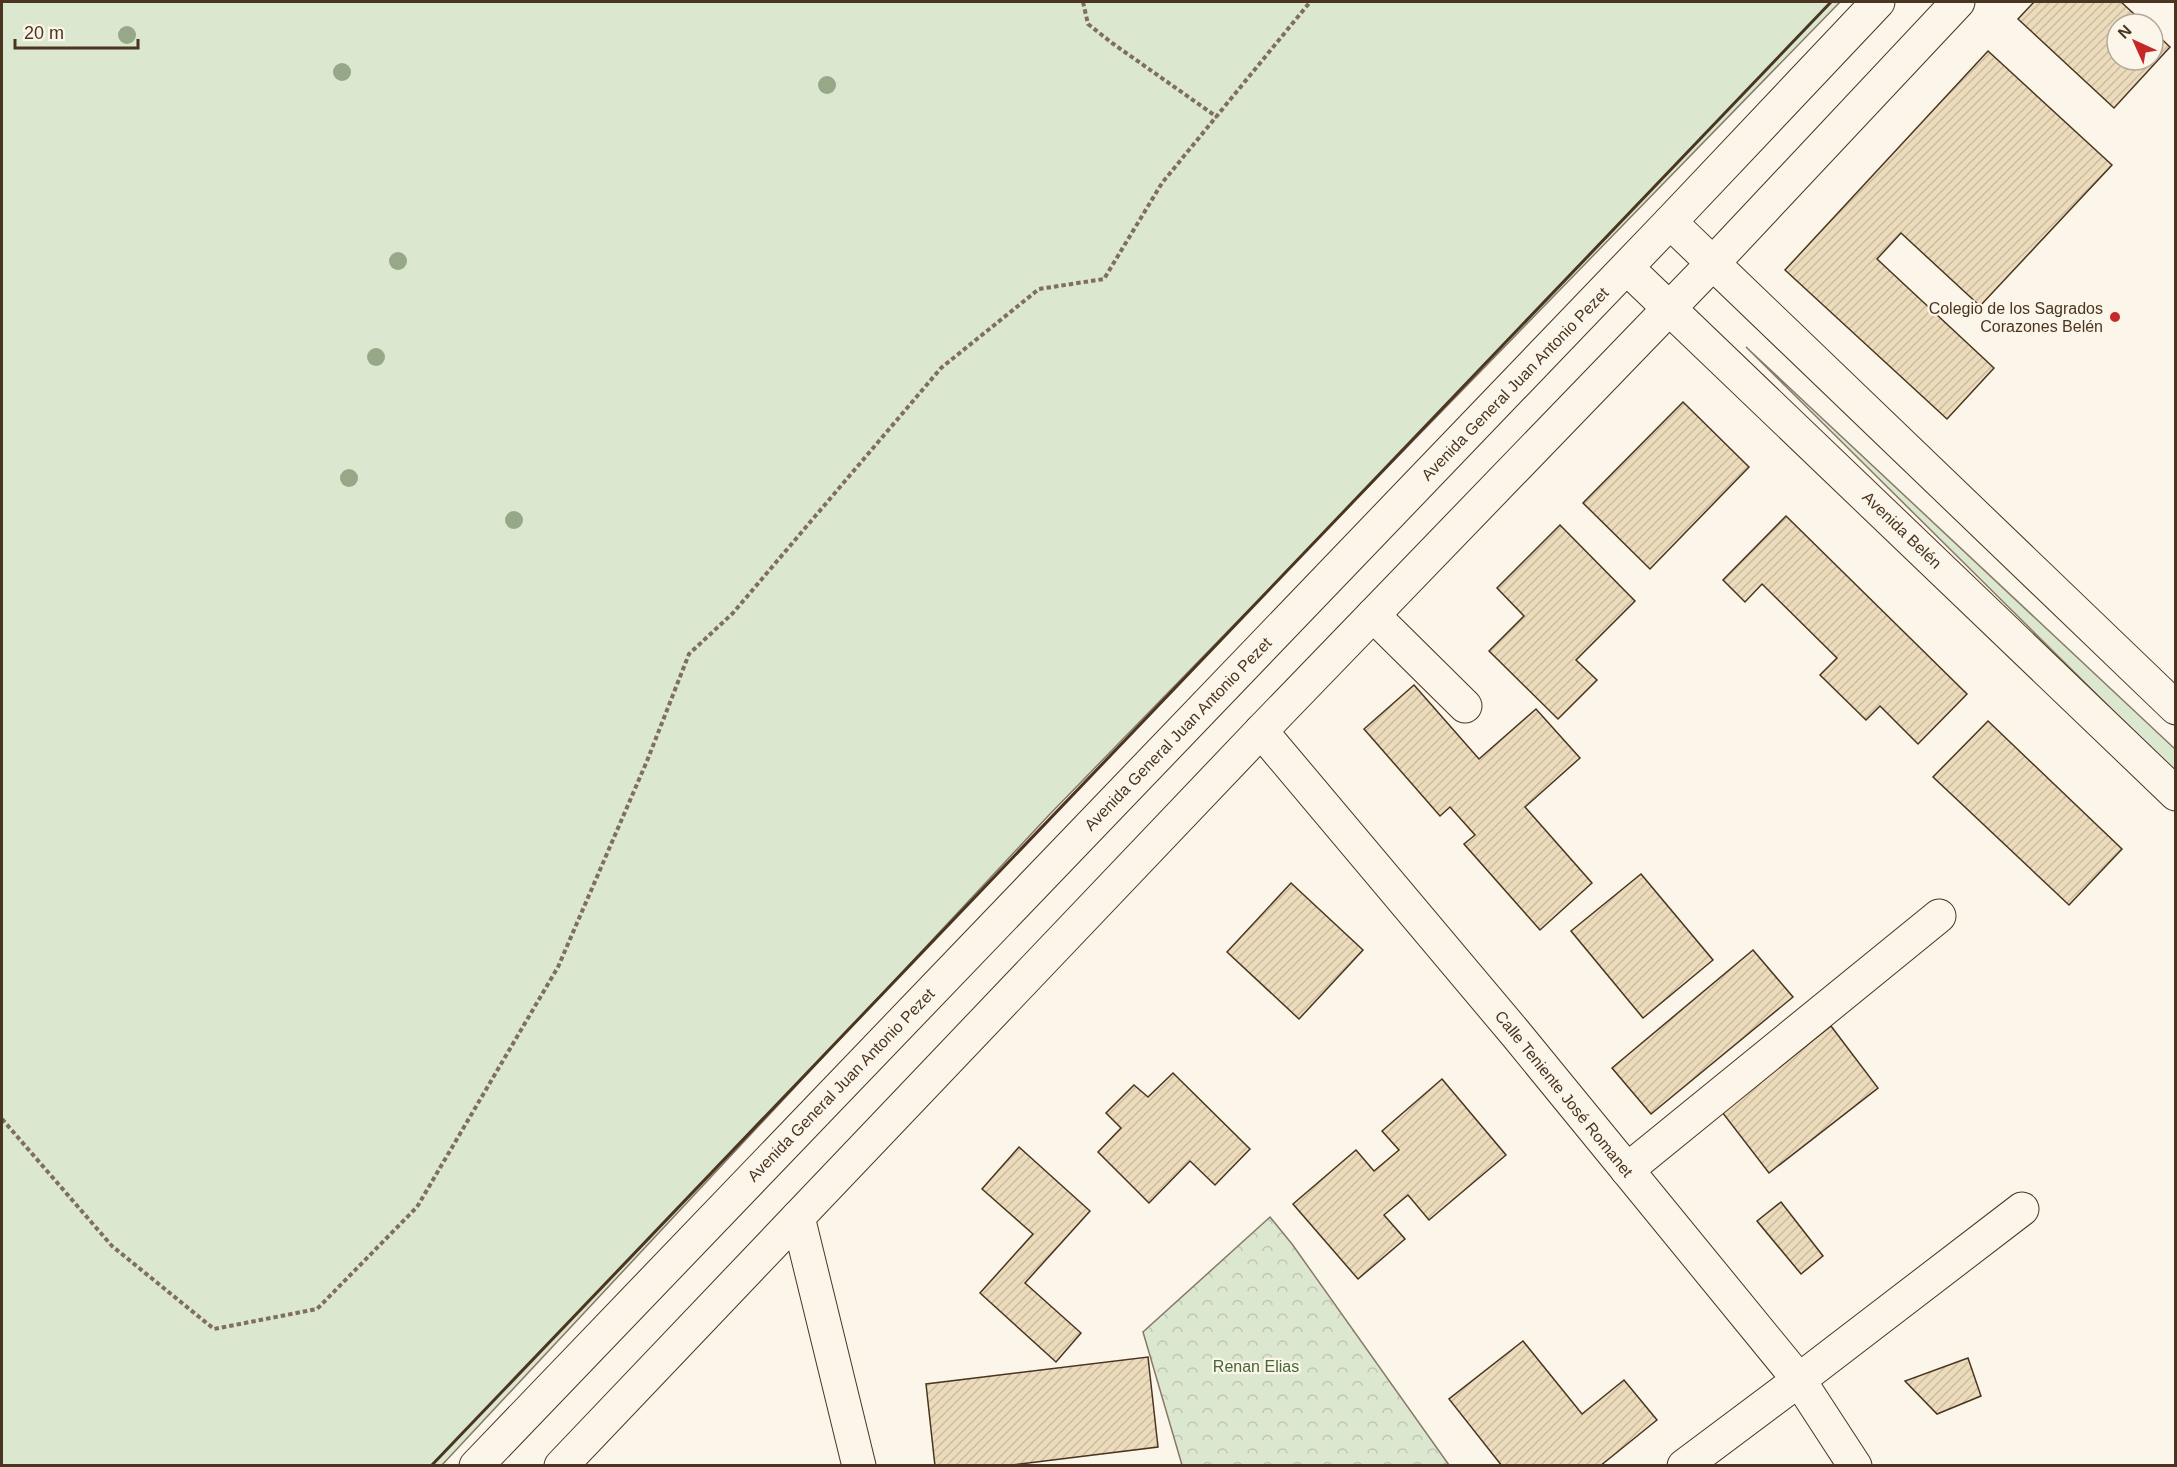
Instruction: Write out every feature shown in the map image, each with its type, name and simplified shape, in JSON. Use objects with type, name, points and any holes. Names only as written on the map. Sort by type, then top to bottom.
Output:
[{"type":"street","name":"Avenida General Juan Antonio Pezet","points":[[476,1466],[1626,268],[1878,2]]},
{"type":"street","points":[[561,1466],[1261,731],[1713,263],[1958,2]]},
{"type":"street","points":[[1670,222],[2175,708]]},
{"type":"street","name":"Avenida Belén","points":[[1626,268],[2175,794]]},
{"type":"street","points":[[1373,615],[1465,706]]},
{"type":"street","name":"Calle Teniente José Romanet","points":[[1261,731],[1523,1043],[1800,1380],[1856,1466]]},
{"type":"street","points":[[1627,1170],[1939,916]]},
{"type":"street","points":[[1684,1466],[2022,1209]]},
{"type":"street","points":[[798,1217],[859,1466]]},
{"type":"path","points":[[1083,2],[1088,24],[1217,117]]},
{"type":"path","points":[[2,1119],[112,1246],[214,1329],[317,1309],[417,1207],[558,967],[647,761],[688,654],[733,613],[941,368],[1039,289],[1104,279],[1162,183],[1310,2]]},
{"type":"green space","points":[[2,2],[1840,2],[1049,815],[442,1465],[2,1466]]},
{"type":"green space","points":[[1746,347],[2175,749],[2175,772]]},
{"type":"green space","name":"Renan Elias","points":[[1270,1217],[1292,1244],[1449,1465],[1182,1465],[1143,1332]]},
{"type":"building","points":[[2034,2],[2121,2],[2132,12],[2105,12],[2105,72],[2147,72],[2114,108],[2018,19]]},
{"type":"building","points":[[2165,42],[2170,47],[2165,52]]},
{"type":"building","points":[[1988,51],[2112,165],[1980,306],[1901,233],[1877,259],[1994,368],[1947,419],[1785,270]]},
{"type":"building","points":[[1683,402],[1749,467],[1650,569],[1583,503]]},
{"type":"building","points":[[1786,516],[1967,694],[1918,744],[1880,706],[1866,720],[1820,675],[1837,658],[1762,584],[1745,602],[1723,580]]},
{"type":"building","points":[[1560,525],[1635,601],[1576,660],[1597,680],[1558,719],[1489,651],[1524,616],[1497,588]]},
{"type":"building","points":[[1414,685],[1479,759],[1536,709],[1580,758],[1525,807],[1592,883],[1540,930],[1464,844],[1475,835],[1450,807],[1440,816],[1364,729]]},
{"type":"building","points":[[1988,721],[2122,849],[2069,905],[1933,777]]},
{"type":"building","points":[[1641,874],[1713,960],[1643,1018],[1571,931]]},
{"type":"building","points":[[1291,883],[1363,950],[1299,1019],[1227,952]]},
{"type":"building","points":[[1753,950],[1793,997],[1651,1114],[1612,1068]]},
{"type":"building","points":[[1831,1026],[1878,1088],[1769,1173],[1722,1112]]},
{"type":"building","points":[[1173,1073],[1250,1149],[1215,1185],[1190,1161],[1149,1203],[1098,1152],[1121,1128],[1106,1113],[1134,1085],[1148,1097]]},
{"type":"building","points":[[1442,1079],[1506,1155],[1429,1220],[1408,1195],[1384,1215],[1405,1239],[1358,1279],[1293,1204],[1356,1150],[1374,1171],[1399,1150],[1382,1131]]},
{"type":"building","points":[[1019,1147],[1090,1211],[1025,1283],[1081,1333],[1056,1362],[980,1293],[1033,1234],[982,1189]]},
{"type":"building","points":[[1781,1202],[1823,1256],[1801,1274],[1757,1221]]},
{"type":"building","points":[[1523,1341],[1582,1414],[1624,1380],[1657,1420],[1600,1466],[1502,1466],[1449,1399]]},
{"type":"building","points":[[1148,1357],[1158,1447],[1004,1466],[935,1466],[926,1384]]},
{"type":"building","points":[[1968,1358],[1981,1396],[1937,1414],[1905,1381]]},
{"type":"wall","points":[[431,1466],[1831,2]]},
{"type":"place","name":"Colegio de los Sagrados Corazones Belén","points":[[2115,317]]}]
